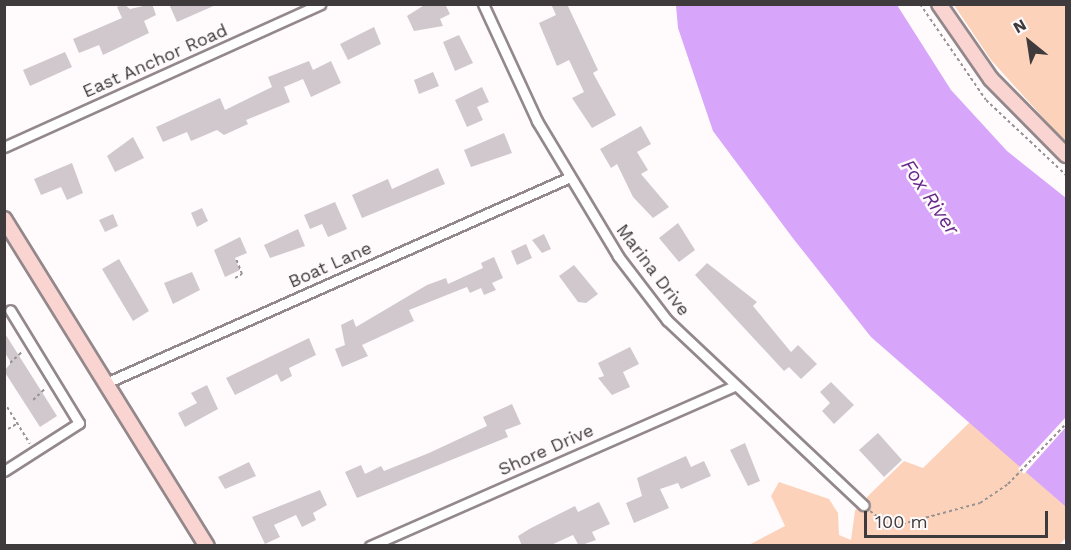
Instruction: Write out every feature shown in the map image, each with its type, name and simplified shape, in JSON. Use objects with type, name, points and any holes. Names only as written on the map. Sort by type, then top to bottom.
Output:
[{"type":"main road","points":[[939,4],[991,79],[1066,155]]},
{"type":"main road","points":[[4,219],[207,546]]},
{"type":"street","name":"East Anchor Road","points":[[4,147],[320,4]]},
{"type":"street","name":"Marina Drive","points":[[483,4],[568,178],[667,320],[734,386],[863,505]]},
{"type":"street","name":"Boat Lane","points":[[106,383],[568,178]]},
{"type":"street","points":[[4,471],[79,423],[10,310]]},
{"type":"street","name":"Shore Drive","points":[[370,546],[734,386]]},
{"type":"path","points":[[235,279],[242,274],[236,258]]},
{"type":"path","points":[[9,363],[23,351]]},
{"type":"path","points":[[33,400],[46,388]]},
{"type":"path","points":[[4,402],[30,444]]},
{"type":"path","points":[[8,429],[18,423]]},
{"type":"path","points":[[863,505],[891,528],[951,515],[1008,484],[1066,424]]},
{"type":"shaded area","points":[[954,5],[1066,5],[1066,143],[991,60]]},
{"type":"shaded area","points":[[970,422],[1066,507],[1066,538],[1059,545],[747,546],[785,526],[771,496],[779,482],[829,499],[838,513],[839,535],[851,540],[855,511],[870,494],[904,461],[923,468]]},
{"type":"water","name":"Fox River","points":[[676,5],[897,5],[951,90],[1007,151],[1066,198],[1066,507],[871,337],[792,237],[713,131],[678,28]]},
{"type":"pier","points":[[1066,417],[1066,427],[1024,474],[1018,469]]},
{"type":"building","points":[[124,4],[130,9],[152,4],[156,15],[144,21],[149,33],[103,55],[99,45],[79,53],[73,39],[122,18],[117,7]]},
{"type":"building","points":[[169,4],[218,4],[177,22]]},
{"type":"building","points":[[426,4],[445,4],[450,14],[440,19],[443,26],[414,31],[407,16]]},
{"type":"building","points":[[551,4],[567,4],[598,70],[593,73],[616,115],[592,128],[572,98],[584,92],[569,60],[557,66],[539,23],[556,15]]},
{"type":"building","points":[[374,27],[381,44],[348,60],[340,44]]},
{"type":"building","points":[[459,35],[473,63],[455,71],[443,42]]},
{"type":"building","points":[[65,52],[72,67],[30,86],[23,70]]},
{"type":"building","points":[[309,61],[313,70],[331,61],[341,83],[311,97],[303,79],[284,87],[290,102],[246,120],[248,124],[224,135],[217,130],[191,141],[187,132],[163,142],[156,127],[220,98],[225,110],[272,87],[268,77]]},
{"type":"building","points":[[433,72],[439,86],[419,94],[414,80]]},
{"type":"building","points":[[482,87],[489,102],[477,107],[483,120],[467,127],[455,100]]},
{"type":"building","points":[[641,126],[651,144],[637,152],[648,170],[641,174],[669,207],[653,218],[633,197],[617,164],[611,168],[600,149]]},
{"type":"building","points":[[504,133],[512,153],[471,167],[464,150]]},
{"type":"building","points":[[133,137],[144,158],[115,172],[107,156]]},
{"type":"building","points":[[72,163],[83,193],[67,200],[61,187],[41,195],[34,179]]},
{"type":"building","points":[[438,168],[445,184],[362,218],[352,195],[388,179],[392,189]]},
{"type":"building","points":[[335,202],[347,229],[328,237],[322,224],[310,229],[304,215]]},
{"type":"building","points":[[202,208],[208,221],[197,227],[191,213]]},
{"type":"building","points":[[113,214],[118,226],[105,232],[99,220]]},
{"type":"building","points":[[678,223],[695,250],[679,262],[659,238]]},
{"type":"building","points":[[298,229],[305,246],[270,258],[264,245]]},
{"type":"building","points":[[544,234],[551,249],[542,253],[532,240]]},
{"type":"building","points":[[240,237],[247,253],[235,258],[240,270],[225,277],[214,250]]},
{"type":"building","points":[[526,244],[532,258],[517,265],[511,251]]},
{"type":"building","points":[[494,257],[503,278],[492,283],[496,290],[484,295],[481,288],[470,293],[467,287],[409,310],[414,321],[362,345],[368,356],[342,367],[335,349],[345,345],[341,325],[353,319],[356,327],[427,285],[446,278],[448,284],[483,268],[481,263]]},
{"type":"building","points":[[119,259],[149,311],[133,321],[102,269]]},
{"type":"building","points":[[707,263],[757,302],[753,306],[791,352],[798,345],[817,364],[801,379],[789,367],[784,371],[695,275]]},
{"type":"building","points":[[574,265],[598,294],[586,303],[578,302],[559,276]]},
{"type":"building","points":[[192,272],[200,290],[173,304],[164,283]]},
{"type":"building","points":[[4,332],[57,416],[40,427],[4,371],[11,363],[4,351]]},
{"type":"building","points":[[309,338],[316,355],[289,368],[292,376],[281,382],[277,374],[235,395],[226,378]]},
{"type":"building","points":[[630,347],[639,364],[623,372],[630,387],[612,395],[598,378],[604,376],[598,363]]},
{"type":"building","points":[[831,382],[854,405],[834,424],[822,411],[830,403],[820,392]]},
{"type":"building","points":[[207,385],[218,409],[185,427],[178,413],[197,403],[191,393]]},
{"type":"building","points":[[512,404],[521,424],[505,430],[508,437],[357,498],[345,472],[361,465],[365,474],[381,466],[384,471],[429,453],[487,426],[483,417]]},
{"type":"building","points":[[878,433],[902,460],[884,477],[859,450]]},
{"type":"building","points":[[745,443],[760,481],[748,486],[730,450]]},
{"type":"building","points":[[686,456],[691,467],[704,461],[711,476],[681,489],[678,483],[660,489],[669,508],[634,523],[626,503],[642,496],[637,478]]},
{"type":"building","points":[[249,462],[256,476],[225,489],[218,477]]},
{"type":"building","points":[[320,490],[327,505],[313,513],[316,520],[302,527],[296,515],[274,525],[280,537],[265,544],[252,517]]},
{"type":"building","points":[[599,502],[610,524],[592,532],[596,540],[579,546],[573,535],[549,546],[522,546],[518,536],[531,528],[575,506],[578,512]]}]
